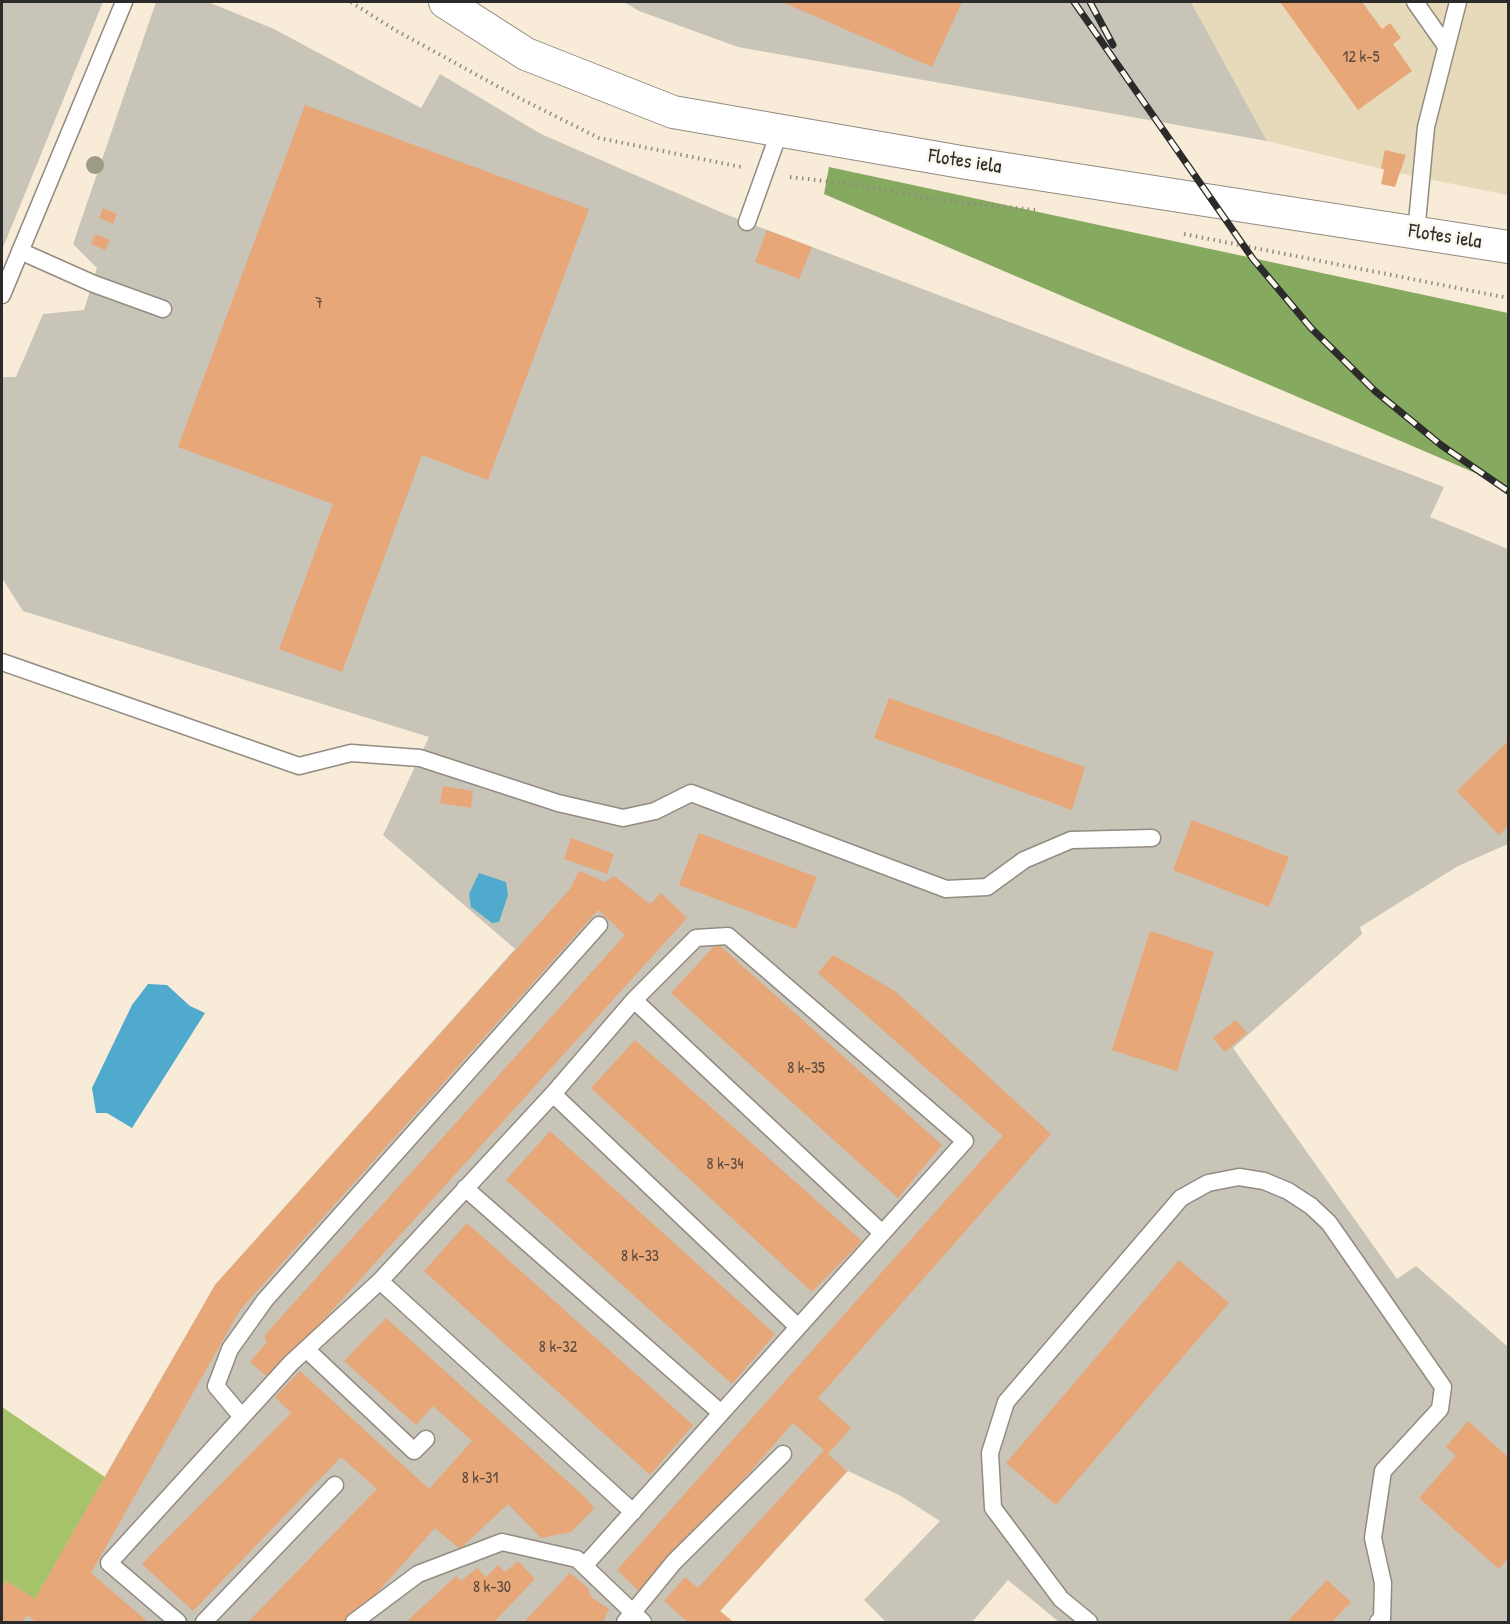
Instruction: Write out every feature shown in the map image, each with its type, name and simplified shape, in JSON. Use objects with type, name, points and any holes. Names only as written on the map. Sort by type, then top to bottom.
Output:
[{"type":"street","name":"Flotes iela","points":[[445,2],[526,54],[673,112],[967,163],[1509,247]]},
{"type":"lane","points":[[2,295],[124,2]]},
{"type":"lane","points":[[1415,2],[1446,46]]},
{"type":"lane","points":[[1416,233],[1426,127],[1458,2]]},
{"type":"lane","points":[[747,222],[780,130]]},
{"type":"lane","points":[[20,251],[94,284],[163,309]]},
{"type":"lane","points":[[2,662],[299,766],[351,753],[420,758],[558,803],[623,818],[655,812],[691,793],[946,889],[987,887],[1024,860],[1071,840],[1152,838]]},
{"type":"lane","points":[[242,1417],[216,1386],[230,1349],[265,1300],[599,925]]},
{"type":"lane","points":[[178,1623],[109,1563],[242,1417],[307,1350],[380,1281],[553,1094],[634,1000],[696,938],[728,936],[965,1141],[881,1232],[585,1565]]},
{"type":"lane","points":[[634,1000],[881,1232]]},
{"type":"lane","points":[[553,1094],[798,1327]]},
{"type":"lane","points":[[1089,1623],[1061,1599],[993,1508],[990,1453],[1006,1402],[1181,1198],[1208,1183],[1239,1177],[1264,1181],[1288,1191],[1311,1206],[1329,1223],[1443,1387],[1440,1409],[1383,1471],[1373,1538],[1383,1583],[1382,1619],[1378,1623]]},
{"type":"lane","points":[[465,1188],[721,1413]]},
{"type":"lane","points":[[380,1281],[633,1512]]},
{"type":"lane","points":[[307,1350],[414,1451],[426,1439]]},
{"type":"lane","points":[[354,1623],[418,1574],[502,1542],[577,1559],[633,1619],[674,1562],[783,1455]]},
{"type":"lane","points":[[204,1623],[335,1485]]},
{"type":"shaded area","points":[[2,2],[103,2],[2,250]]},
{"type":"shaded area","points":[[156,2],[208,2],[274,29],[421,108],[440,74],[541,134],[725,214],[1444,487],[1430,517],[1508,549],[1508,844],[1458,866],[1360,927],[1362,934],[1233,1048],[1397,1279],[1416,1266],[1508,1347],[1508,1622],[1059,1622],[1008,1580],[972,1622],[886,1622],[864,1600],[940,1521],[901,1496],[848,1471],[720,1611],[733,1622],[2,1622],[2,1587],[6,1581],[35,1598],[215,1285],[515,949],[383,835],[429,737],[23,611],[2,578],[2,377],[16,377],[43,314],[84,310],[97,268],[73,244]]},
{"type":"shaded area","points":[[624,2],[1191,2],[1267,141],[738,47],[639,11]]},
{"type":"shaded area","points":[[1191,2],[1508,2],[1508,195],[1398,173],[1267,141]]},
{"type":"green space","points":[[829,167],[1508,313],[1508,487],[824,194]]},
{"type":"green space","points":[[2,1407],[105,1477],[35,1599],[6,1581],[2,1587]]},
{"type":"water","points":[[479,873],[506,882],[508,895],[499,922],[492,923],[471,907],[469,894]]},
{"type":"water","points":[[148,984],[167,985],[190,1006],[205,1013],[132,1128],[107,1113],[96,1113],[92,1088],[132,1005]]},
{"type":"building","points":[[782,2],[962,2],[932,67]]},
{"type":"building","points":[[1280,2],[1362,2],[1382,29],[1390,23],[1401,38],[1393,44],[1412,71],[1358,110]]},
{"type":"building","points":[[305,105],[589,209],[488,480],[422,455],[342,672],[279,649],[333,504],[178,447]]},
{"type":"building","points":[[1385,150],[1406,155],[1395,187],[1381,184],[1384,170],[1381,168]]},
{"type":"building","points":[[103,208],[117,214],[113,224],[99,218]]},
{"type":"building","points":[[767,230],[812,247],[799,279],[755,262]]},
{"type":"building","points":[[95,234],[110,240],[105,250],[91,244]]},
{"type":"building","points":[[889,698],[1085,767],[1072,810],[874,738]]},
{"type":"building","points":[[1508,741],[1508,826],[1499,835],[1457,791]]},
{"type":"building","points":[[443,786],[473,791],[471,808],[440,803]]},
{"type":"building","points":[[1192,820],[1289,857],[1269,907],[1173,870]]},
{"type":"building","points":[[699,833],[817,877],[796,929],[679,885]]},
{"type":"building","points":[[571,838],[614,854],[607,874],[564,859]]},
{"type":"building","points":[[579,871],[605,882],[614,876],[650,904],[661,893],[687,918],[270,1379],[250,1362],[267,1342],[264,1336],[625,935],[598,910],[240,1310],[91,1573],[148,1622],[36,1622],[27,1615],[22,1622],[2,1622],[2,1587],[6,1581],[35,1599],[215,1285],[570,889]]},
{"type":"building","points":[[1150,931],[1214,952],[1177,1071],[1112,1050]]},
{"type":"building","points":[[717,943],[942,1145],[898,1198],[671,993]]},
{"type":"building","points":[[833,955],[895,991],[1051,1134],[818,1398],[851,1428],[828,1454],[847,1471],[720,1611],[733,1622],[688,1622],[664,1601],[685,1577],[698,1588],[824,1450],[793,1423],[642,1594],[617,1570],[1003,1136],[818,973]]},
{"type":"building","points":[[1236,1020],[1247,1033],[1225,1052],[1213,1038]]},
{"type":"building","points":[[635,1040],[862,1241],[812,1292],[591,1088]]},
{"type":"building","points":[[550,1131],[775,1334],[732,1384],[506,1180]]},
{"type":"building","points":[[467,1223],[693,1425],[650,1475],[424,1271]]},
{"type":"building","points":[[1179,1260],[1229,1303],[1056,1505],[1006,1463]]},
{"type":"building","points":[[386,1318],[586,1498],[594,1509],[571,1532],[541,1538],[508,1504],[460,1549],[435,1528],[351,1622],[248,1622],[377,1489],[341,1457],[193,1611],[142,1564],[291,1413],[275,1397],[300,1371],[429,1489],[472,1441],[433,1406],[416,1425],[344,1361]]},
{"type":"building","points":[[1468,1421],[1508,1457],[1508,1558],[1499,1569],[1419,1498],[1456,1456],[1446,1447]]},
{"type":"building","points":[[518,1561],[535,1579],[494,1622],[406,1622],[456,1576],[461,1581],[477,1568],[486,1577],[498,1565],[505,1572]]},
{"type":"building","points":[[570,1573],[588,1588],[591,1597],[609,1609],[603,1622],[524,1622]]},
{"type":"building","points":[[1327,1580],[1351,1602],[1332,1622],[1287,1622]]},
{"type":"railway","points":[[1074,2],[1253,259],[1311,328],[1375,391],[1441,445],[1508,491]]},
{"type":"railway","points":[[1090,2],[1113,45]]}]
